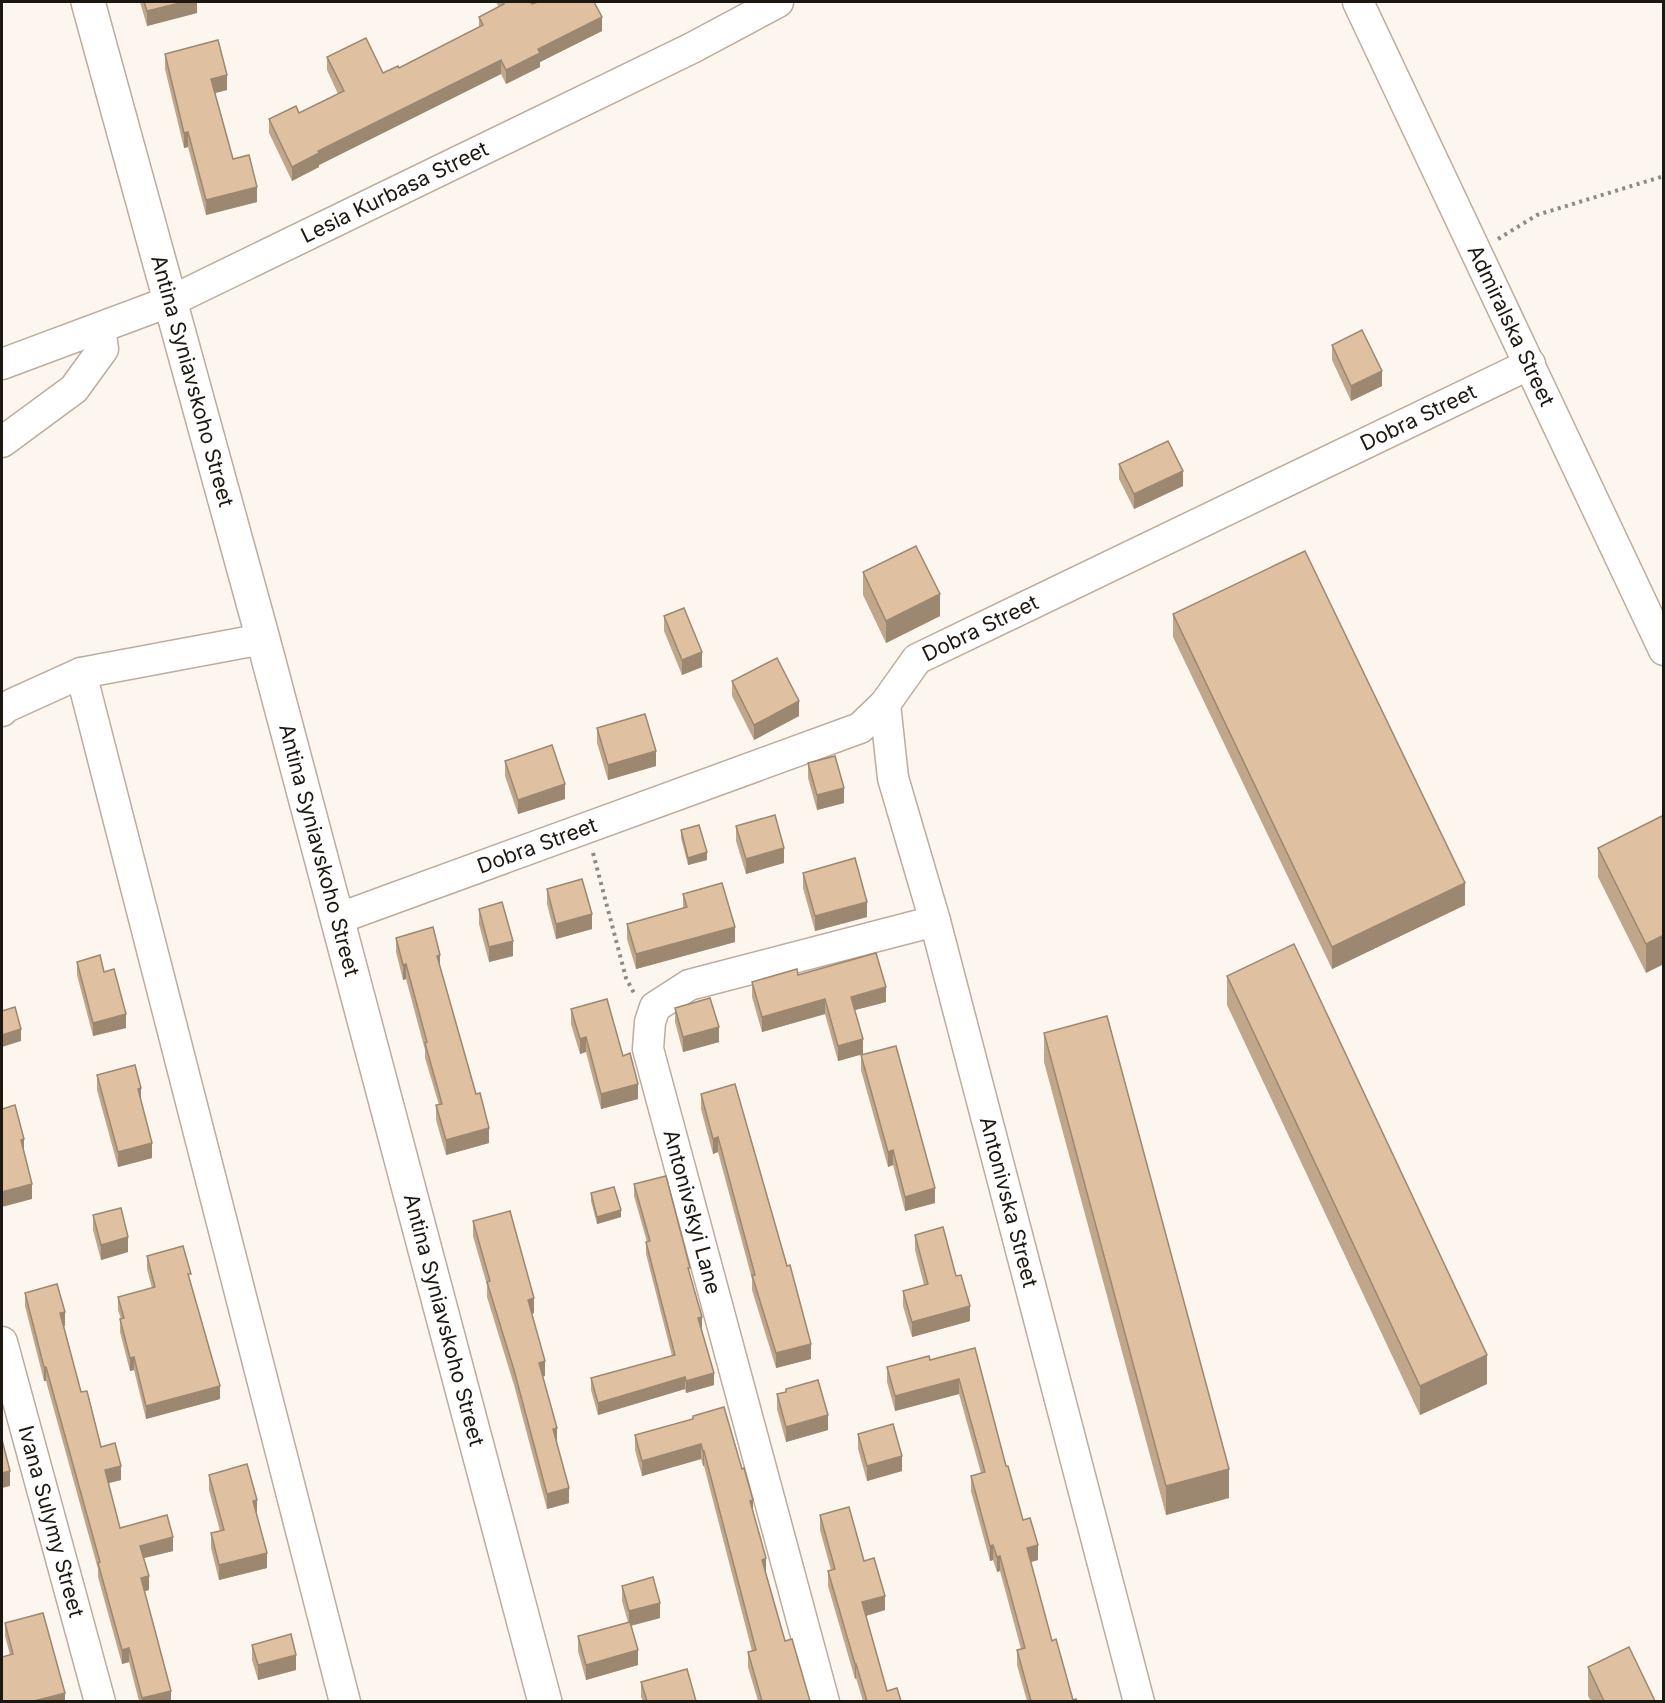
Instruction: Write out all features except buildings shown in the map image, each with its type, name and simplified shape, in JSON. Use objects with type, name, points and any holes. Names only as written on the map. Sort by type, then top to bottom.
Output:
[{"type":"street","name":"Antina Syniavskoho Street","points":[[87,2],[263,639],[545,1701]]},
{"type":"street","name":"Lesia Kurbasa Street","points":[[2,364],[171,301],[692,48],[778,2]]},
{"type":"street","name":"Admiralska Street","points":[[1358,2],[1664,650]]},
{"type":"street","points":[[2,442],[74,389],[103,348],[100,328]]},
{"type":"street","name":"Dobra Street","points":[[336,919],[860,728],[885,704],[916,659],[1530,364]]},
{"type":"street","points":[[2,711],[6,707],[81,673],[263,639]]},
{"type":"street","points":[[81,673],[345,1701]]},
{"type":"street","name":"Antonivska Street","points":[[885,704],[893,778],[935,921],[1139,1701]]},
{"type":"street","points":[[650,1022],[655,1007],[689,985],[935,921]]},
{"type":"street","name":"Antonivskyi Lane","points":[[650,1022],[648,1049],[824,1701]]},
{"type":"street","name":"Ivana Sulymy Street","points":[[2,1342],[100,1701]]},
{"type":"path","points":[[1477,252],[1537,215],[1664,176]]},
{"type":"path","points":[[586,828],[626,978],[650,1022]]}]
